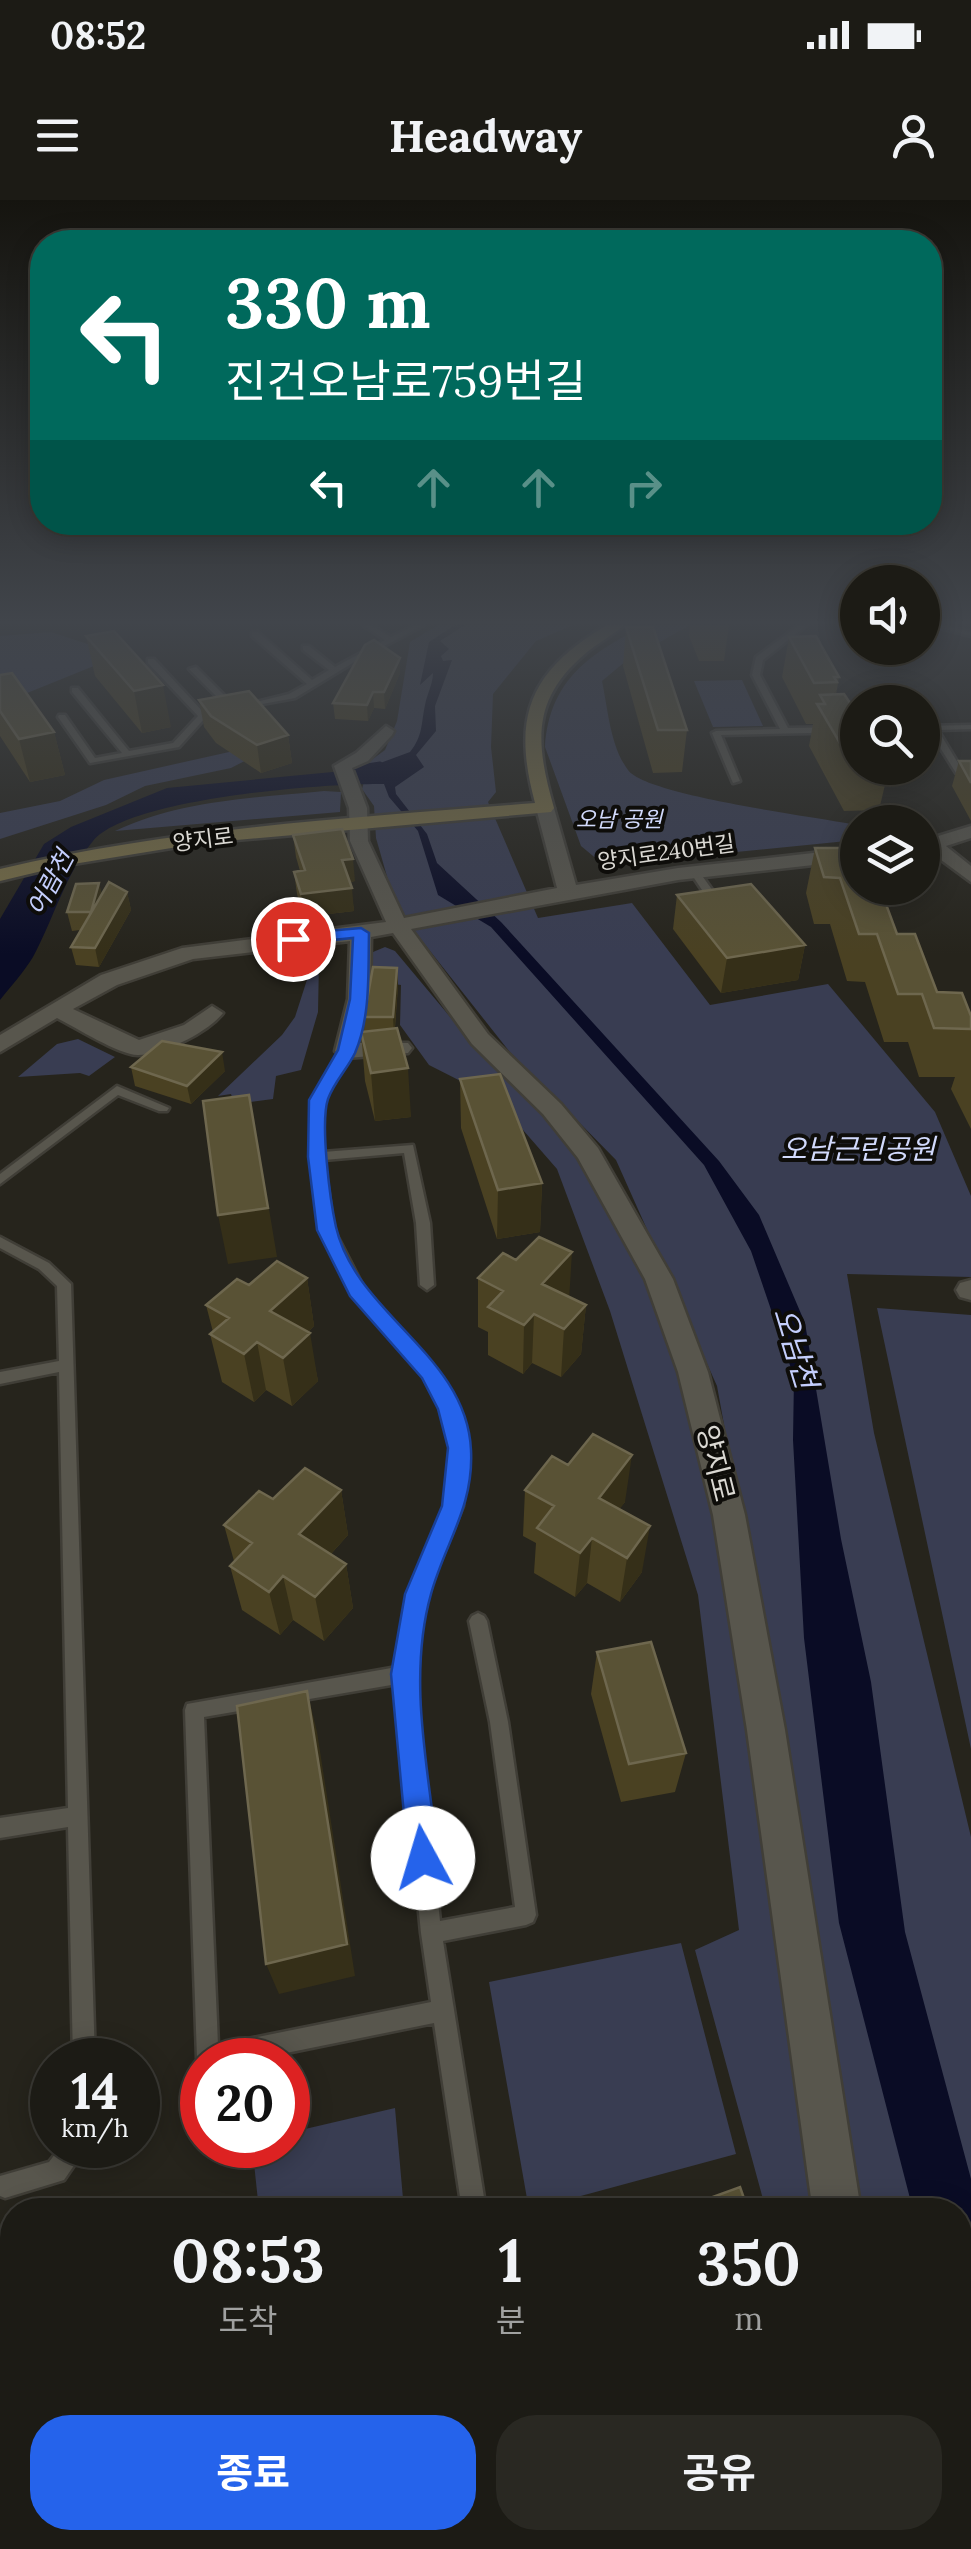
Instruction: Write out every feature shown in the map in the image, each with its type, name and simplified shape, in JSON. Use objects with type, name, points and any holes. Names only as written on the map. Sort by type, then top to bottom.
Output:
[{"type":"street","name":"양지로","points":[[383,735],[362,756],[342,766],[354,792],[356,824],[368,866],[398,926],[480,1039],[552,1109],[590,1154],[659,1280],[693,1372],[728,1515],[766,1730],[835,2198]]},
{"type":"street","points":[[356,824],[545,808],[531,748],[532,735]]},
{"type":"street","name":"양지로240번길","points":[[545,808],[568,892],[694,872],[840,856]]},
{"type":"street","name":"양지로","points":[[8,873],[110,851],[356,824]]},
{"type":"street","points":[[940,842],[971,832]]},
{"type":"street","points":[[940,854],[971,876]]},
{"type":"street","points":[[0,1045],[110,980],[190,953],[361,933],[568,892]]},
{"type":"street","points":[[361,933],[361,982],[347,1050],[400,1048]]},
{"type":"street","points":[[56,1009],[138,1048],[192,1030],[212,1013]]},
{"type":"lane","points":[[74,735],[92,761],[176,745],[185,735]]},
{"type":"lane","points":[[111,735],[127,754]]},
{"type":"lane","points":[[717,735],[736,781]]},
{"type":"lane","points":[[940,746],[960,773]]},
{"type":"lane","points":[[694,872],[708,891]]},
{"type":"lane","points":[[347,1050],[318,1100],[317,1157],[327,1230],[358,1291],[430,1372],[450,1409],[460,1448],[454,1506],[418,1594],[405,1674],[432,1934],[472,2198]]},
{"type":"lane","points":[[0,1180],[116,1090],[163,1108]]},
{"type":"lane","points":[[317,1157],[409,1148],[423,1224],[426,1285]]},
{"type":"lane","points":[[0,1242],[44,1266],[64,1284],[83,2038]]},
{"type":"lane","points":[[0,1378],[66,1365]]},
{"type":"lane","points":[[432,1934],[526,1915],[499,1722],[478,1621]]},
{"type":"lane","points":[[405,1674],[194,1710],[208,2058],[443,2010]]},
{"type":"lane","points":[[0,1828],[78,1816]]},
{"type":"lane","points":[[6,2186],[59,2168]]},
{"type":"green space","name":"오남근린공원","points":[[391,735],[491,735],[496,792],[488,802],[538,918],[632,903],[710,1005],[828,984],[935,1112],[971,1196],[971,1277],[847,1274],[874,1433],[971,1837],[971,2198],[855,2198],[815,1925],[717,1386],[616,1160],[509,1051],[396,908],[376,838],[374,806],[362,789],[370,761],[385,750]]},
{"type":"green space","name":"오남 공원","points":[[547,735],[612,735],[628,770],[642,780],[699,797],[840,822],[840,842],[604,865],[581,846],[545,747]]},
{"type":"green space","points":[[260,745],[266,750],[231,768],[145,786],[106,805],[0,839],[0,813],[60,801],[104,780]]},
{"type":"green space","points":[[341,792],[340,812],[115,831],[191,807]]},
{"type":"green space","points":[[385,947],[395,951],[487,1061],[531,1101],[581,1157],[652,1287],[691,1402],[721,1557],[816,2198],[763,2198],[695,1950],[739,1930],[698,1595],[610,1311],[557,1169],[496,1099],[429,1065],[400,1025],[401,985],[372,981],[373,952]]},
{"type":"green space","points":[[313,961],[319,962],[318,1012],[301,1070],[276,1076],[273,1099],[234,1104],[231,1094],[218,1096],[282,1035],[295,1017]]},
{"type":"green space","points":[[78,1039],[115,1057],[89,1076],[80,1073],[18,1077],[57,1044]]},
{"type":"green space","points":[[877,1308],[971,1315],[971,1749]]},
{"type":"green space","points":[[681,1943],[736,2154],[573,2198],[527,2198],[489,1982]]},
{"type":"green space","points":[[395,2108],[403,2198],[258,2198],[254,2168],[310,2168],[310,2128]]},
{"type":"water","name":"오남천","points":[[419,735],[433,735],[416,755],[424,767],[395,787],[396,794],[427,834],[437,863],[501,922],[719,1161],[759,1215],[805,1323],[841,1539],[871,1682],[905,1932],[971,2179],[971,2198],[910,2198],[839,1923],[804,1638],[793,1440],[794,1377],[751,1251],[704,1165],[491,927],[438,895],[418,831],[389,797],[384,784],[319,786],[230,796],[145,814],[113,826],[83,854],[33,957],[0,1000],[0,919],[44,844],[71,827],[167,788],[364,769],[410,752]]},
{"type":"building","points":[[241,735],[288,735],[257,745]]},
{"type":"building","points":[[959,761],[971,761],[971,783]]},
{"type":"building","points":[[342,829],[353,859],[342,860],[352,888],[301,894],[294,872],[305,870],[293,835]]},
{"type":"building","points":[[815,848],[840,848],[840,878],[824,877]]},
{"type":"building","points":[[109,882],[127,892],[95,948],[71,947]]},
{"type":"building","points":[[99,883],[91,912],[67,912],[76,884]]},
{"type":"building","points":[[751,884],[805,945],[727,958],[677,895]]},
{"type":"building","points":[[849,905],[886,905],[897,934],[915,934],[937,992],[962,993],[971,1016],[971,1029],[934,1028],[922,994],[898,994],[877,934],[859,934]]},
{"type":"building","points":[[373,967],[397,968],[393,1017],[364,1017]]},
{"type":"building","points":[[397,1028],[408,1068],[371,1073],[361,1032]]},
{"type":"building","points":[[162,1041],[222,1052],[187,1086],[131,1067]]},
{"type":"building","points":[[500,1074],[542,1183],[498,1190],[460,1079]]},
{"type":"building","points":[[249,1095],[268,1208],[218,1215],[203,1101]]},
{"type":"building","points":[[539,1237],[572,1252],[542,1284],[586,1305],[564,1329],[534,1314],[524,1325],[488,1307],[503,1291],[478,1278],[503,1253],[516,1260]]},
{"type":"building","points":[[277,1261],[307,1278],[270,1311],[310,1333],[283,1358],[257,1342],[244,1354],[210,1334],[229,1318],[206,1305],[237,1279],[249,1285]]},
{"type":"building","points":[[593,1434],[632,1455],[599,1498],[650,1526],[627,1558],[592,1538],[580,1553],[537,1528],[554,1506],[525,1490],[552,1456],[568,1465]]},
{"type":"building","points":[[305,1468],[341,1490],[299,1534],[346,1564],[315,1597],[283,1576],[269,1592],[230,1566],[252,1543],[224,1525],[259,1491],[273,1499]]},
{"type":"building","points":[[651,1642],[686,1753],[629,1764],[597,1652]]},
{"type":"building","points":[[307,1691],[347,1944],[266,1964],[237,1706]]},
{"type":"building","points":[[740,2187],[744,2198],[710,2198]]},
{"type":"waterway","name":"어람천","points":[[341,770],[380,764]]},
{"type":"route","points":[[293,939],[361,933],[359,999],[347,1050],[318,1100],[317,1157],[327,1230],[358,1291],[430,1372],[450,1409],[460,1448],[454,1506],[418,1594],[405,1674],[423,1858]]}]
